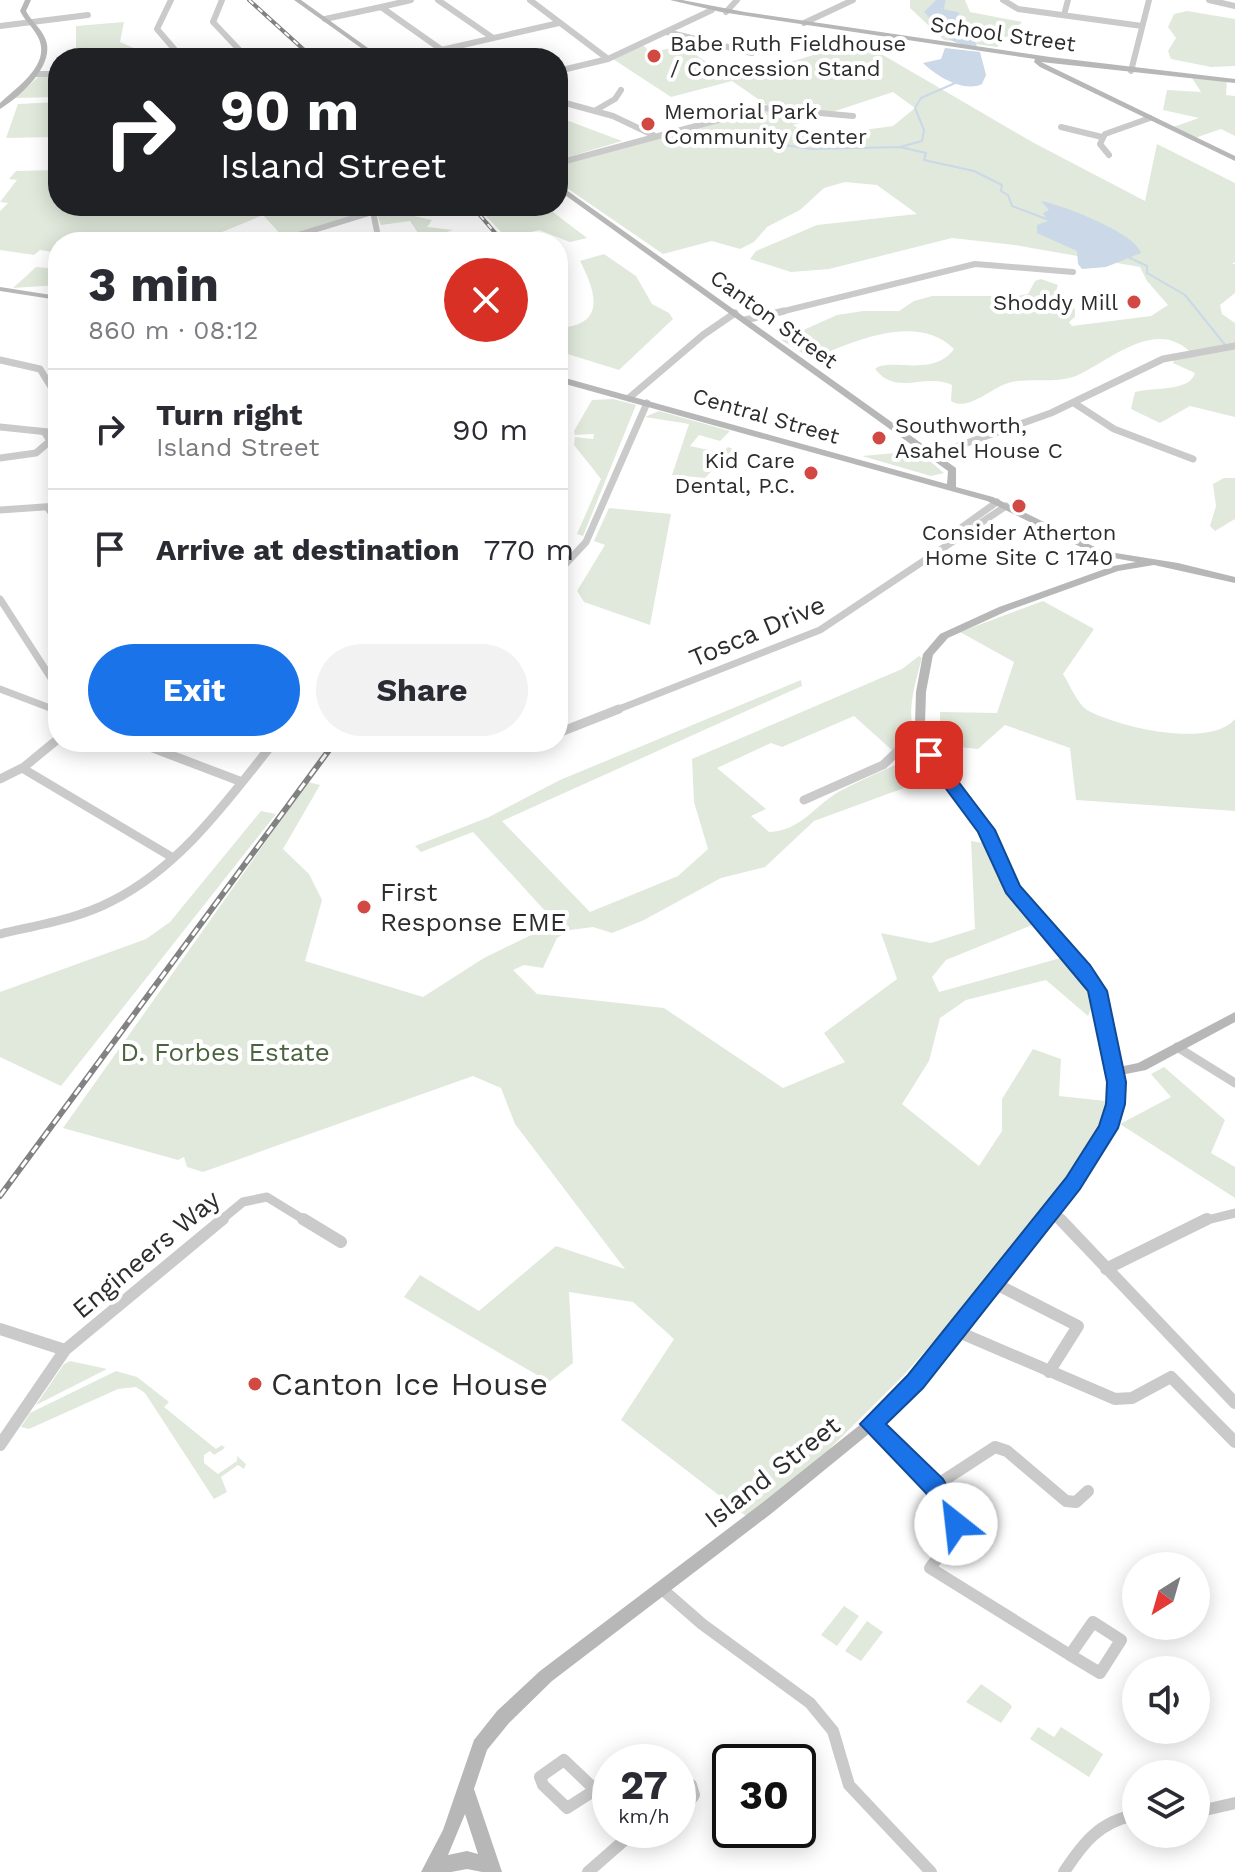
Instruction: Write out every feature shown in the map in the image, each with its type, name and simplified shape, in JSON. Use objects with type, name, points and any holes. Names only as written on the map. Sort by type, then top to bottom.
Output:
[{"type":"street","points":[[0,107],[35,74],[44,46],[23,11],[28,0]]},
{"type":"street","points":[[171,0],[157,29],[173,48]]},
{"type":"street","points":[[222,0],[213,22],[238,48]]},
{"type":"street","points":[[297,0],[365,48]]},
{"type":"street","points":[[325,19],[411,0]]},
{"type":"street","points":[[438,0],[493,38]]},
{"type":"street","points":[[530,0],[608,59]]},
{"type":"street","name":"School Street","points":[[673,0],[712,10],[1131,71],[1235,81]]},
{"type":"street","points":[[726,12],[737,0]]},
{"type":"street","points":[[804,23],[853,0]]},
{"type":"street","points":[[1003,0],[1013,8],[1142,26]]},
{"type":"street","points":[[1064,15],[1068,0]]},
{"type":"street","points":[[1131,71],[1149,0]]},
{"type":"street","points":[[1209,0],[1235,6]]},
{"type":"street","points":[[381,7],[439,48]]},
{"type":"street","points":[[568,69],[608,59],[712,10]]},
{"type":"street","points":[[0,26],[88,15]]},
{"type":"street","points":[[450,48],[559,23]]},
{"type":"street","points":[[667,32],[752,53]]},
{"type":"street","points":[[1009,53],[1235,159]]},
{"type":"street","points":[[1040,57],[1037,62],[1042,66]]},
{"type":"street","points":[[35,74],[48,74]]},
{"type":"street","points":[[596,110],[615,99],[621,90]]},
{"type":"street","points":[[568,103],[596,110],[655,136]]},
{"type":"street","points":[[568,160],[772,108],[853,116]]},
{"type":"street","points":[[1109,155],[1100,145],[1102,137],[1113,129],[1150,118]]},
{"type":"street","points":[[1061,127],[1102,137]]},
{"type":"street","name":"Canton Street","points":[[568,193],[933,455],[955,472],[951,488]]},
{"type":"street","points":[[304,232],[349,216]]},
{"type":"street","points":[[745,320],[975,264],[1073,272]]},
{"type":"street","points":[[2,291],[48,297]]},
{"type":"street","points":[[629,398],[703,335],[735,313]]},
{"type":"street","points":[[933,455],[1074,403],[1163,359],[1235,346]]},
{"type":"street","points":[[0,360],[38,366],[48,378]]},
{"type":"street","name":"Central Street","points":[[568,382],[1002,504],[1077,545],[1115,560]]},
{"type":"street","points":[[568,561],[586,542],[647,403]]},
{"type":"street","points":[[1074,403],[1114,429],[1193,459]]},
{"type":"street","points":[[0,427],[48,433]]},
{"type":"street","points":[[45,433],[48,438]]},
{"type":"street","points":[[0,458],[36,453],[48,443]]},
{"type":"street","name":"Tosca Drive","points":[[568,729],[820,630],[1002,504]]},
{"type":"street","points":[[0,510],[48,508]]},
{"type":"street","name":"Island Street","points":[[432,1869],[480,1746],[503,1717],[546,1676],[871,1424],[915,1381],[1086,1164],[1108,1128],[1115,1104],[1115,1072],[1098,991],[1084,970],[1012,889],[986,830],[941,775],[924,743],[921,692],[928,654],[937,640],[1003,609],[1097,575],[1115,560],[1155,562],[1235,580]]},
{"type":"street","points":[[0,599],[48,673]]},
{"type":"street","points":[[0,689],[48,706]]},
{"type":"street","points":[[804,800],[883,765],[903,746],[924,743]]},
{"type":"street","points":[[0,779],[22,768],[48,747]]},
{"type":"street","points":[[163,752],[242,782]]},
{"type":"street","points":[[0,934],[111,902],[132,890],[214,818],[266,752]]},
{"type":"street","points":[[22,768],[170,856]]},
{"type":"street","points":[[1115,1072],[1141,1067],[1235,1016]]},
{"type":"street","points":[[1177,1047],[1235,1083]]},
{"type":"street","name":"Engineers Way","points":[[65,1350],[243,1202],[255,1197],[267,1197],[292,1210],[341,1242]]},
{"type":"street","points":[[1051,1209],[1235,1403]]},
{"type":"street","points":[[1106,1269],[1209,1218],[1235,1213]]},
{"type":"street","points":[[992,1282],[1078,1326],[1049,1372]]},
{"type":"street","points":[[0,1329],[65,1350],[0,1445]]},
{"type":"street","points":[[954,1330],[1049,1372],[1124,1400],[1171,1377],[1235,1442]]},
{"type":"street","points":[[871,1424],[935,1486],[956,1524],[955,1532],[930,1568],[1070,1655]]},
{"type":"street","points":[[935,1486],[995,1447],[1007,1451],[1066,1501],[1076,1502],[1088,1491]]},
{"type":"street","points":[[662,1589],[709,1631],[809,1702],[840,1742],[842,1770],[849,1785],[931,1872]]},
{"type":"street","points":[[465,1789],[491,1868]]},
{"type":"street","points":[[1210,1809],[1235,1803]]},
{"type":"street","points":[[1064,1872],[1098,1826],[1122,1817]]},
{"type":"street","points":[[588,1872],[615,1848]]},
{"type":"street","points":[[432,1869],[467,1860],[491,1868]]},
{"type":"green space","points":[[910,0],[965,0],[970,12],[1022,22],[997,47],[944,40],[910,8]]},
{"type":"green space","points":[[1187,11],[1235,19],[1235,66],[1211,67],[1171,59],[1168,51],[1176,38],[1168,27],[1174,14]]},
{"type":"green space","points":[[124,22],[120,42],[134,48],[76,48],[76,26]]},
{"type":"green space","points":[[859,41],[1034,143],[1145,201],[1157,144],[1235,183],[1235,262],[1232,264],[1235,264],[1235,293],[1220,305],[1222,314],[1235,323],[1235,417],[1190,406],[1160,423],[1131,409],[1135,392],[1179,386],[1192,379],[1195,373],[1173,363],[1174,360],[1193,355],[1179,344],[1164,339],[1134,345],[1076,376],[1008,383],[965,404],[951,401],[952,385],[931,381],[892,381],[875,369],[935,363],[954,349],[939,338],[903,331],[884,334],[812,359],[781,340],[837,315],[899,311],[914,301],[932,296],[1028,294],[1035,281],[1041,279],[1058,285],[1054,297],[1075,309],[1075,317],[1069,322],[1072,326],[1151,316],[1168,305],[1147,281],[1140,267],[1015,245],[952,238],[829,269],[791,272],[750,259],[756,251],[817,225],[917,214],[877,185],[845,182],[824,188],[800,210],[767,227],[754,242],[740,249],[712,241],[663,254],[568,189],[568,162],[771,108],[732,81],[671,97],[613,59],[643,45],[651,53],[682,45],[732,80]],"holes":[[[893,92],[915,108],[893,126],[811,137],[793,125]]]},
{"type":"green space","points":[[48,76],[48,97],[15,98],[38,77]]},
{"type":"green space","points":[[1192,78],[1227,81],[1226,95],[1235,96],[1235,136],[1221,129],[1195,138],[1173,127],[1199,118],[1163,110],[1167,90],[1201,92]]},
{"type":"green space","points":[[48,102],[48,137],[6,138],[18,104]]},
{"type":"green space","points":[[568,121],[622,141],[568,157]]},
{"type":"green space","points":[[48,170],[48,216],[261,216],[222,232],[48,232],[48,251],[40,250],[34,255],[0,250],[0,211],[8,203],[0,202],[17,180],[9,179],[16,171]]},
{"type":"green space","points":[[264,216],[350,216],[299,232],[278,232]]},
{"type":"green space","points":[[378,216],[414,216],[432,220],[427,227],[453,230],[417,232],[410,221],[381,225]]},
{"type":"green space","points":[[486,216],[558,216],[587,238],[570,242],[568,232],[501,232]]},
{"type":"green space","points":[[604,254],[636,276],[652,304],[669,313],[673,319],[619,370],[568,354],[568,327],[584,321],[591,314],[593,305],[590,284],[580,261]]},
{"type":"green space","points":[[36,267],[48,268],[48,286],[13,288]]},
{"type":"green space","points":[[613,399],[636,405],[583,536],[577,534],[601,479],[574,445],[575,437],[593,439],[594,434],[575,435],[574,431],[592,400]]},
{"type":"green space","points":[[659,411],[730,431],[720,441],[699,435],[690,446],[722,453],[728,447],[733,449],[705,478],[672,475],[689,424],[645,417]]},
{"type":"green space","points":[[918,451],[944,473],[931,476],[862,456]]},
{"type":"green space","points":[[1224,478],[1235,478],[1235,519],[1215,531],[1210,526],[1216,506],[1213,484]]},
{"type":"green space","points":[[609,508],[671,514],[650,625],[584,602],[577,591],[605,545],[594,541]]},
{"type":"green space","points":[[1043,601],[1094,629],[1063,674],[1087,710],[1119,723],[1185,734],[1223,728],[1235,719],[1235,811],[1076,800],[1070,748],[1005,725],[978,749],[940,745],[940,712],[997,713],[1014,662],[960,632]]},
{"type":"green space","name":"D. Forbes Estate","points":[[919,656],[922,658],[913,693],[912,719],[918,744],[934,777],[814,821],[765,867],[721,878],[644,920],[612,933],[593,927],[570,930],[557,938],[543,968],[524,965],[513,970],[537,994],[664,1008],[783,1088],[845,1062],[824,1033],[897,979],[881,933],[931,943],[975,929],[971,841],[983,843],[1004,889],[1032,925],[946,960],[932,977],[939,992],[1064,957],[1086,979],[1095,999],[1088,1016],[1046,980],[966,1000],[940,1018],[929,1061],[902,1104],[979,1166],[1002,1131],[1002,1099],[1033,1049],[1061,1059],[1059,1096],[1106,1101],[1096,1158],[903,1376],[755,1523],[621,1420],[674,1339],[633,1302],[569,1292],[573,1363],[549,1382],[404,1297],[420,1275],[479,1311],[556,1246],[625,1269],[515,1124],[501,1088],[473,1076],[203,1172],[187,1167],[184,1157],[178,1160],[63,1128],[308,782],[320,785],[283,849],[309,874],[322,900],[305,961],[423,997],[484,958],[556,923],[473,832],[421,852],[415,846],[489,817],[560,780],[801,680],[802,686],[502,821],[590,912],[678,876],[708,849],[694,802],[692,759],[902,669]],"holes":[[[854,716],[904,761],[840,791],[790,827],[769,832],[751,816],[766,809],[717,768],[771,743],[782,747]]]},
{"type":"green space","points":[[261,811],[276,814],[61,1086],[0,1057],[0,992],[146,939],[170,922]]},
{"type":"green space","points":[[1164,1067],[1225,1120],[1211,1153],[1235,1167],[1235,1198],[1120,1124],[1171,1097],[1151,1074]]},
{"type":"green space","points":[[70,1361],[107,1369],[36,1405],[64,1364]]},
{"type":"green space","points":[[116,1371],[137,1377],[169,1402],[164,1407],[216,1449],[222,1445],[225,1448],[214,1455],[210,1451],[204,1455],[204,1463],[218,1474],[237,1461],[237,1456],[246,1464],[244,1469],[238,1465],[221,1477],[227,1492],[214,1499],[145,1393],[136,1387],[118,1389],[29,1429],[21,1427],[30,1413]]},
{"type":"green space","points":[[844,1606],[859,1616],[837,1646],[821,1635]]},
{"type":"green space","points":[[867,1621],[883,1632],[861,1661],[845,1651]]},
{"type":"green space","points":[[981,1684],[1012,1707],[1001,1723],[966,1702]]},
{"type":"green space","points":[[1038,1727],[1054,1737],[1061,1727],[1103,1754],[1089,1777],[1030,1739]]},
{"type":"water","points":[[936,0],[946,0],[941,9],[958,12],[977,46],[951,40],[924,12]]},
{"type":"water","points":[[945,48],[980,52],[986,75],[982,84],[959,85],[923,63],[941,59]]},
{"type":"water","points":[[1041,201],[1113,229],[1136,245],[1141,253],[1106,267],[1082,269],[1078,264],[1077,251],[1037,233],[1037,225],[1048,221],[1043,213],[1049,210]]},
{"type":"waterway","points":[[943,11],[944,0]]},
{"type":"waterway","points":[[900,147],[922,141],[924,130],[915,108],[921,98],[962,80]]},
{"type":"waterway","points":[[698,132],[811,149],[900,147]]},
{"type":"waterway","points":[[900,147],[926,153],[924,160],[974,171],[1002,185],[1001,191],[1008,195],[1012,206],[1049,220]]},
{"type":"waterway","points":[[1128,257],[1147,266],[1147,273],[1185,295],[1226,346]]},
{"type":"railway","points":[[249,0],[302,48]]},
{"type":"railway","points":[[481,216],[494,232]]},
{"type":"railway","points":[[0,1196],[328,752]]},
{"type":"place","name":"Babe Ruth Fieldhouse / Concession Stand","points":[[654,56]]},
{"type":"place","name":"Memorial Park Community Center","points":[[648,124]]},
{"type":"place","name":"Shoddy Mill","points":[[1134,302]]},
{"type":"place","name":"Southworth, Asahel House C","points":[[879,438]]},
{"type":"place","name":"Kid Care Dental, P.C.","points":[[811,473]]},
{"type":"place","name":"Consider Atherton Home Site C 1740","points":[[1019,506]]},
{"type":"place","name":"First Response EME","points":[[364,907]]},
{"type":"place","name":"Canton Ice House","points":[[255,1384]]},
{"type":"route","points":[[929,755],[941,775],[986,830],[1012,889],[1084,970],[1098,991],[1104,1006],[1116,1082],[1115,1104],[1108,1128],[1073,1184],[915,1381],[871,1424],[935,1486],[956,1524]]}]
